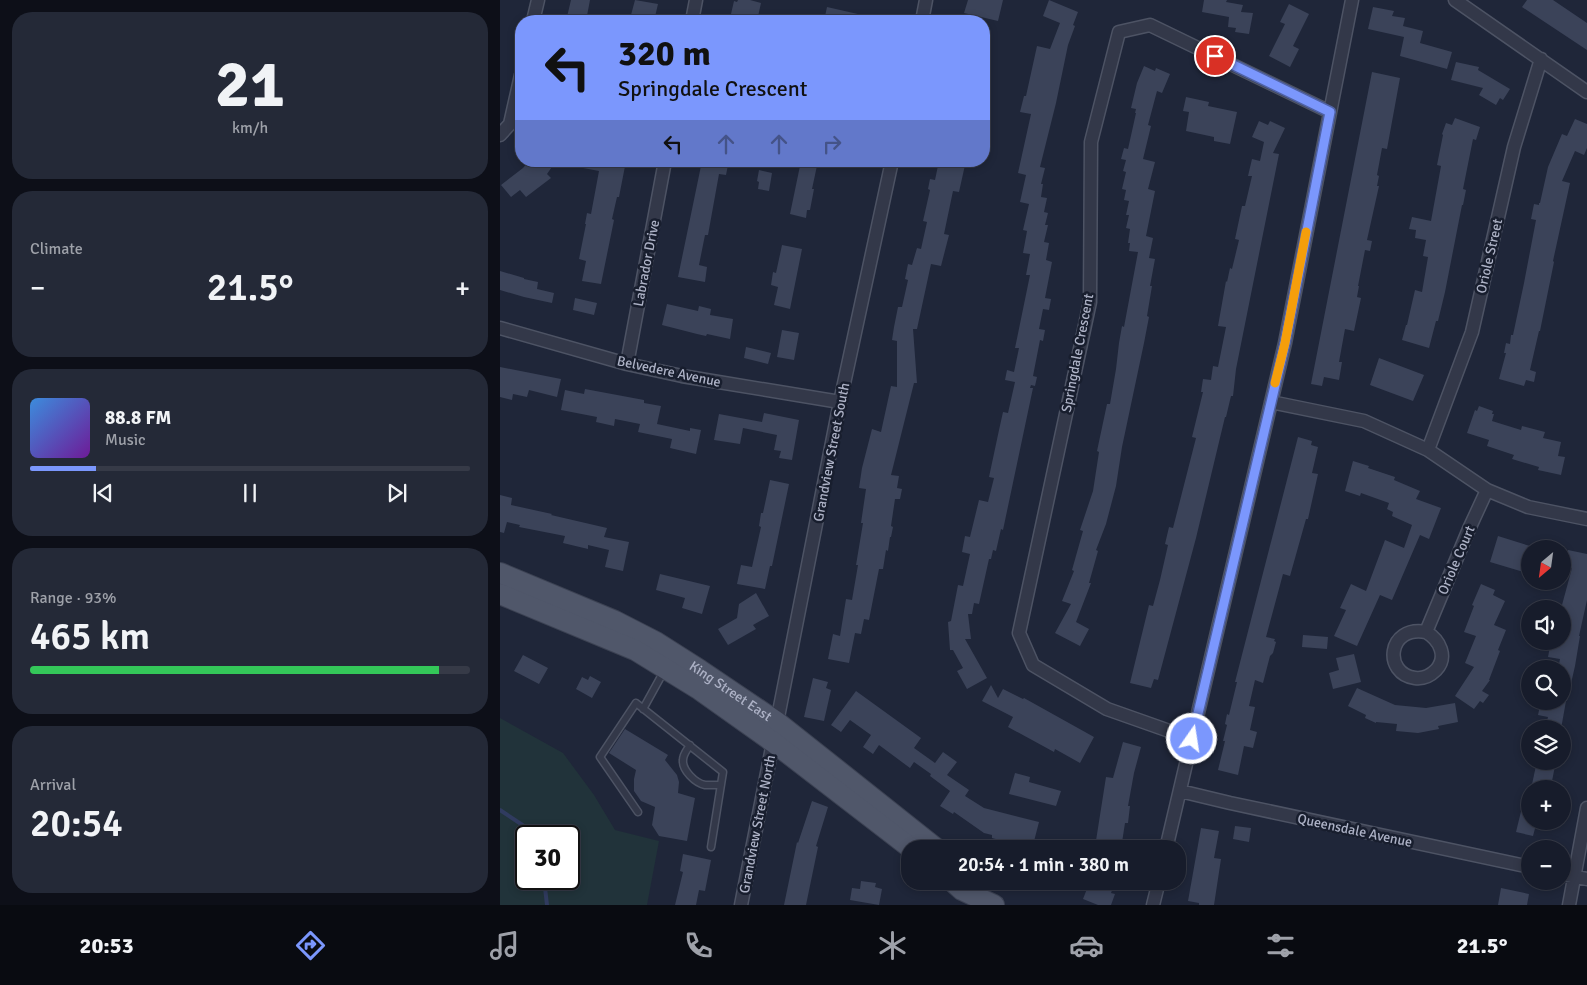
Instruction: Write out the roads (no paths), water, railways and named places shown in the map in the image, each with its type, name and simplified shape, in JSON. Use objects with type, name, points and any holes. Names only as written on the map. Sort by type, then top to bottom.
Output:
[{"type":"main road","name":"King Street East","points":[[500,572],[615,621],[656,642],[777,722],[926,840]]},
{"type":"main road","name":"King Street East","points":[[500,594],[635,650],[700,690],[773,742],[901,841]]},
{"type":"main road","points":[[962,890],[991,903]]},
{"type":"main road","points":[[981,890],[991,903]]},
{"type":"street","points":[[534,15],[538,0]]},
{"type":"street","points":[[693,15],[696,0]]},
{"type":"street","points":[[923,15],[926,0]]},
{"type":"street","points":[[1168,840],[1285,343],[1352,0]]},
{"type":"street","points":[[1455,0],[1587,92]]},
{"type":"street","name":"Springdale Crescent","points":[[1192,739],[1107,709],[1033,665],[1019,632],[1090,302],[1091,142],[1119,32],[1150,25],[1330,112]]},
{"type":"street","name":"Oriole Street","points":[[1428,450],[1472,332],[1514,147],[1541,59]]},
{"type":"street","points":[[500,135],[510,124],[515,102]]},
{"type":"street","name":"Labrador Drive","points":[[627,364],[664,167]]},
{"type":"street","name":"Grandview Street South","points":[[773,742],[840,402],[891,167]]},
{"type":"street","name":"Belvedere Avenue","points":[[500,328],[627,364],[682,376],[840,402]]},
{"type":"street","points":[[1271,402],[1364,421],[1428,450],[1487,490],[1528,507],[1587,519]]},
{"type":"street","name":"Oriole Court","points":[[1426,632],[1468,529],[1487,490]]},
{"type":"street","name":"Grandview Street North","points":[[741,905],[773,742]]},
{"type":"street","name":"Queensdale Avenue","points":[[1180,791],[1521,865]]},
{"type":"street","points":[[1571,864],[1587,808]]},
{"type":"street","points":[[1571,876],[1587,879]]},
{"type":"street","points":[[1153,905],[1157,890]]},
{"type":"street","points":[[1568,890],[1569,905]]},
{"type":"lane","points":[[643,709],[665,670]]},
{"type":"lane","points":[[638,812],[600,757],[636,704],[724,772],[711,847]]},
{"type":"lane","points":[[690,745],[682,761],[686,770],[694,779],[704,784],[721,785]]},
{"type":"waterway","points":[[500,810],[522,825]]},
{"type":"waterway","points":[[545,890],[547,905]]}]
